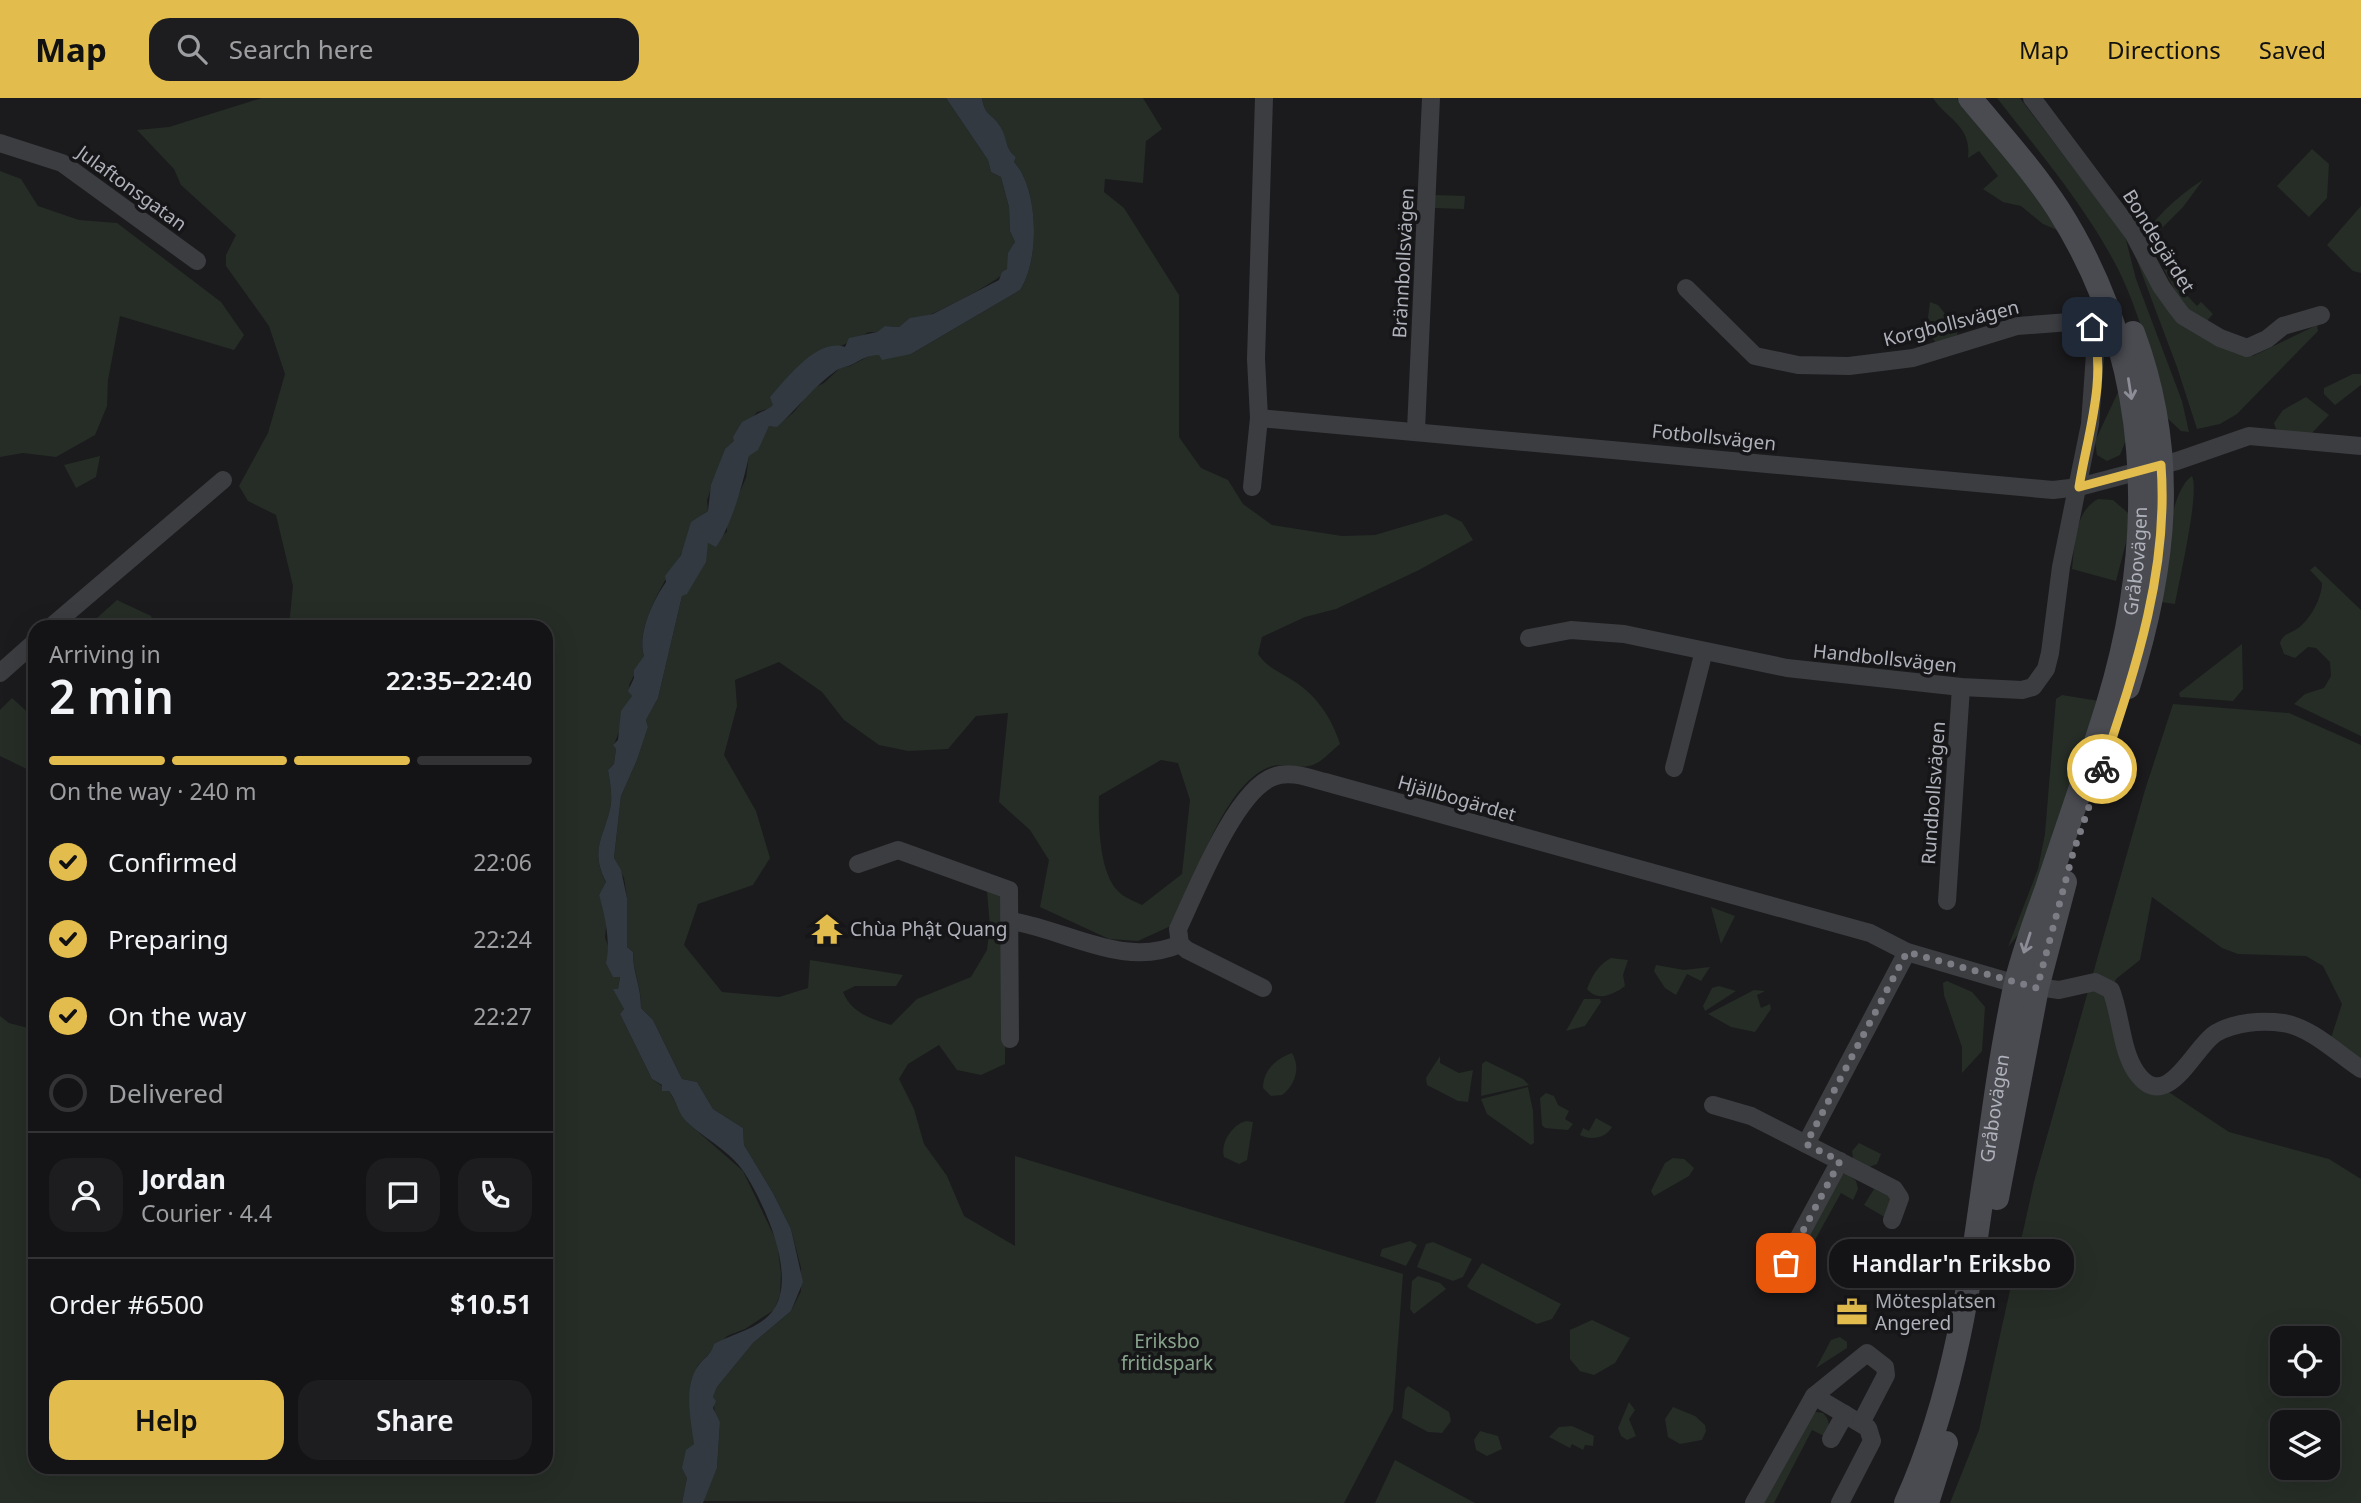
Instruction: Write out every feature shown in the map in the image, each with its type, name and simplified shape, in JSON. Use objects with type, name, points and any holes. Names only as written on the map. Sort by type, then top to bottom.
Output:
[{"type":"main road","name":"Gråbovägen","points":[[1970,98],[2057,208],[2095,277],[2115,323],[2126,361],[2150,468]]},
{"type":"main road","name":"Gråbovägen","points":[[1906,1503],[1935,1431],[1956,1357],[1976,1256],[1998,1075],[2027,986],[2120,657],[2137,560],[2157,414],[2150,383],[2119,297],[2088,235],[1988,98]]},
{"type":"main road","name":"Gråbovägen","points":[[1927,1503],[1944,1451],[1964,1364],[2027,986]]},
{"type":"street","points":[[1252,487],[1259,418],[1256,359],[1264,98]]},
{"type":"street","name":"Brännbollsvägen","points":[[1416,430],[1431,98]]},
{"type":"street","name":"Bondegärdet","points":[[2032,98],[2133,233],[2161,286],[2183,316],[2220,338],[2247,348],[2267,339],[2283,326],[2321,315]]},
{"type":"street","name":"Julaftonsgatan","points":[[0,143],[62,163],[197,261]]},
{"type":"street","name":"Korgbollsvägen","points":[[1686,288],[1755,356],[1798,365],[1849,366],[1913,358],[2017,326],[2083,321],[2092,327],[2096,340],[2095,382],[2079,487]]},
{"type":"street","name":"Fotbollsvägen","points":[[1259,418],[1416,430],[2053,490],[2079,487],[2200,455],[2249,436],[2361,446]]},
{"type":"street","points":[[59,620],[223,480]]},
{"type":"street","name":"Handbollsvägen","points":[[1529,638],[1571,630],[1624,634],[1787,668],[1961,687],[2022,690],[2040,680],[2050,653],[2062,566],[2079,487]]},
{"type":"street","points":[[0,673],[28,648]]},
{"type":"street","points":[[1674,768],[1704,651]]},
{"type":"street","name":"Rundbollsvägen","points":[[1947,901],[1961,687]]},
{"type":"street","name":"Hjällbogärdet","points":[[1180,944],[1178,929],[1239,805],[1260,784],[1285,774],[1325,782],[1870,933],[1907,952],[2027,986],[2059,990],[2095,982],[2110,990],[2134,1068],[2144,1081],[2157,1085],[2174,1080],[2216,1033],[2240,1024],[2284,1023],[2298,1027],[2361,1069]]},
{"type":"street","points":[[858,864],[898,850],[1009,890],[1010,1039]]},
{"type":"street","points":[[1011,921],[1034,925],[1115,951],[1154,953],[1180,944],[1194,955],[1263,988]]},
{"type":"street","points":[[1806,1144],[1907,952]]},
{"type":"street","points":[[1713,1104],[1751,1116],[1894,1189],[1900,1198],[1892,1220]]},
{"type":"street","points":[[1786,1263],[1840,1161]]},
{"type":"street","points":[[1755,1503],[1814,1396],[1867,1353],[1885,1367],[1886,1375],[1861,1423]]},
{"type":"street","points":[[1814,1396],[1868,1428],[1872,1441],[1840,1503]]},
{"type":"street","points":[[1832,1439],[1845,1413]]},
{"type":"green space","points":[[262,98],[946,98],[988,160],[991,172],[1001,177],[1009,207],[1010,231],[1015,242],[1008,265],[1001,276],[929,315],[899,327],[886,326],[877,332],[869,332],[805,364],[771,408],[757,412],[730,447],[725,449],[707,500],[708,511],[694,525],[647,618],[643,632],[644,656],[629,685],[632,696],[614,745],[614,764],[608,770],[611,804],[598,853],[606,883],[599,895],[607,919],[605,938],[620,976],[618,989],[614,989],[624,1009],[620,1014],[652,1079],[669,1091],[688,1123],[743,1171],[777,1242],[781,1273],[780,1295],[774,1310],[745,1329],[727,1336],[698,1365],[691,1383],[694,1444],[683,1468],[687,1478],[682,1503],[0,1503],[0,1016],[9,1023],[28,1028],[28,1474],[553,1474],[553,620],[290,620],[293,586],[276,515],[248,501],[239,486],[268,433],[285,374],[269,326],[226,266],[226,255],[236,235],[181,185],[174,169],[137,130],[169,127]]},
{"type":"green space","name":"Eriksbo fritidspark","points":[[982,98],[1143,98],[1162,129],[1146,141],[1143,183],[1105,179],[1104,192],[1124,208],[1179,295],[1179,437],[1201,468],[1228,480],[1243,504],[1272,525],[1342,536],[1375,535],[1446,514],[1462,522],[1473,540],[1419,570],[1336,609],[1305,617],[1262,637],[1258,654],[1268,665],[1314,698],[1327,715],[1340,744],[1310,766],[1273,766],[1251,779],[1236,795],[1211,837],[1175,924],[1138,941],[1109,939],[1040,907],[1049,860],[1030,830],[999,802],[1008,713],[976,716],[948,749],[908,751],[879,745],[844,720],[822,692],[779,662],[735,680],[737,706],[724,755],[756,811],[770,858],[753,885],[698,904],[684,945],[722,992],[779,997],[808,988],[810,960],[903,975],[896,986],[855,986],[843,992],[857,1010],[891,1025],[917,999],[971,977],[987,950],[990,926],[987,891],[1001,894],[1006,949],[1005,1064],[981,1075],[957,1070],[939,1045],[908,1064],[899,1079],[914,1109],[924,1144],[947,1176],[964,1216],[1015,1246],[1015,1156],[1403,1274],[1393,1410],[1344,1503],[703,1501],[717,1468],[720,1422],[715,1414],[713,1397],[717,1387],[753,1343],[791,1311],[801,1291],[801,1268],[791,1229],[744,1145],[743,1128],[713,1109],[697,1082],[682,1079],[653,1020],[641,1008],[633,952],[627,947],[627,898],[624,878],[614,859],[621,796],[648,727],[646,720],[658,698],[682,596],[708,543],[727,532],[727,521],[746,478],[749,455],[769,426],[777,426],[794,412],[812,389],[824,383],[840,368],[871,355],[911,354],[1020,290],[1027,277],[1034,225],[1028,189],[1000,126],[983,104]],"holes":[[[1161,760],[1178,763],[1190,800],[1182,874],[1142,905],[1120,893],[1107,872],[1101,846],[1099,796]]]},
{"type":"green space","points":[[1933,98],[1957,98],[2029,185],[2057,230],[2043,224],[2021,206],[2003,202],[1983,189],[1998,176],[1979,151],[1968,158],[1968,147],[1962,130]]},
{"type":"green space","points":[[1997,98],[2020,98],[2125,236],[2136,279],[2182,401],[2189,432],[2181,431],[2166,417],[2133,304],[2105,246],[2062,181]]},
{"type":"green space","points":[[2312,149],[2329,164],[2327,198],[2309,217],[2277,186]]},
{"type":"green space","points":[[0,171],[21,179],[38,206],[79,220],[117,223],[221,302],[244,335],[234,350],[120,316],[108,380],[107,406],[95,435],[56,457],[23,453],[0,457]]},
{"type":"green space","points":[[2203,180],[2183,207],[2151,239],[2160,248],[2157,251],[2176,270],[2173,274],[2181,282],[2178,286],[2197,306],[2201,302],[2213,314],[2206,322],[2183,305],[2146,236],[2162,213]]},
{"type":"green space","points":[[1435,195],[1465,196],[1464,209],[1435,208]]},
{"type":"green space","points":[[2361,206],[2361,273],[2353,271],[2327,245]]},
{"type":"green space","points":[[2133,250],[2189,327],[2234,353],[2253,356],[2317,325],[2318,331],[2237,414],[2220,424],[2197,429]]},
{"type":"green space","points":[[1930,302],[1938,305],[1958,330],[1957,335],[1936,343],[1927,330],[1938,327],[1936,321],[1927,325]]},
{"type":"green space","points":[[2353,374],[2361,374],[2361,385],[2335,405],[2324,394],[2324,388]]},
{"type":"green space","points":[[2120,388],[2126,440],[2120,455],[2107,461],[2097,455],[2095,441]]},
{"type":"green space","points":[[2306,397],[2329,415],[2312,433],[2283,433],[2276,429],[2274,423],[2283,410]]},
{"type":"green space","points":[[100,456],[96,477],[76,488],[64,465]]},
{"type":"green space","points":[[2192,476],[2194,485],[2191,517],[2175,604],[2161,602],[2172,515],[2184,485]]},
{"type":"green space","points":[[2098,499],[2113,500],[2128,513],[2129,531],[2116,581],[2072,569],[2080,521],[2084,512]]},
{"type":"green space","points":[[2315,566],[2361,610],[2361,736],[2294,704],[2305,694],[2324,688],[2331,676],[2330,662],[2316,648],[2308,647],[2295,658],[2284,654],[2280,643],[2285,635],[2306,620],[2318,602],[2322,583],[2310,570]]},
{"type":"green space","points":[[117,600],[151,616],[153,620],[95,620]]},
{"type":"green space","points":[[2242,644],[2243,689],[2233,701],[2180,697],[2179,693]]},
{"type":"green space","points":[[2062,695],[2099,701],[2021,931],[2008,947],[2038,869],[2045,834],[2056,699]]},
{"type":"green space","points":[[12,698],[28,713],[28,770],[0,756],[0,710]]},
{"type":"green space","points":[[2173,704],[2289,713],[2361,745],[2361,1063],[2330,1041],[2342,1004],[2323,966],[2306,956],[2238,954],[2222,948],[2152,897],[2140,960],[2116,979],[2107,1003],[2143,1075],[2229,1132],[2329,1159],[2361,1179],[2361,1503],[1950,1503],[1979,1430],[2034,1182],[2145,790]]},
{"type":"green space","points":[[1711,907],[1735,916],[1721,944]]},
{"type":"green space","points":[[1611,958],[1628,960],[1623,975],[1625,986],[1611,994],[1601,996],[1591,993],[1587,989],[1593,975]]},
{"type":"green space","points":[[1656,965],[1684,970],[1710,967],[1701,981],[1687,974],[1676,995],[1665,988],[1654,971]]},
{"type":"green space","points":[[1947,981],[1972,992],[1985,1007],[1982,1051],[1962,1073],[1962,1047],[1944,995],[1943,983]]},
{"type":"green space","points":[[1719,986],[1736,991],[1705,1011],[1703,1006],[1712,988]]},
{"type":"green space","points":[[1754,990],[1765,991],[1757,995],[1761,1008],[1770,1004],[1771,1009],[1755,1032],[1731,1027],[1708,1014]]},
{"type":"green space","points":[[1584,999],[1600,999],[1601,1002],[1585,1026],[1566,1031]]},
{"type":"green space","points":[[1292,1053],[1296,1064],[1293,1081],[1282,1095],[1271,1096],[1263,1088],[1265,1076],[1276,1062]]},
{"type":"green space","points":[[1440,1056],[1440,1063],[1459,1073],[1473,1070],[1468,1102],[1458,1101],[1427,1085],[1426,1078]]},
{"type":"green space","points":[[1486,1061],[1523,1079],[1529,1085],[1481,1096],[1482,1064]]},
{"type":"green space","points":[[1528,1087],[1533,1111],[1534,1143],[1531,1145],[1487,1114],[1481,1099]]},
{"type":"green space","points":[[1546,1093],[1554,1096],[1558,1105],[1569,1111],[1565,1119],[1573,1124],[1568,1130],[1545,1128],[1542,1125],[1540,1098]]},
{"type":"green space","points":[[1596,1118],[1612,1127],[1609,1131],[1598,1137],[1580,1135],[1583,1128],[1589,1131]]},
{"type":"green space","points":[[1246,1121],[1253,1122],[1247,1160],[1239,1164],[1224,1157],[1223,1152],[1232,1130]]},
{"type":"green space","points":[[1859,1143],[1881,1154],[1877,1164],[1869,1167],[1853,1159],[1852,1151]]},
{"type":"green space","points":[[1673,1158],[1684,1159],[1694,1168],[1689,1176],[1654,1196],[1651,1191],[1665,1163]]},
{"type":"green space","points":[[1846,1173],[1856,1181],[1858,1189],[1853,1200],[1841,1193],[1806,1256],[1802,1249],[1842,1174]]},
{"type":"green space","points":[[1874,1189],[1892,1198],[1888,1219],[1864,1205]]},
{"type":"green space","points":[[1410,1241],[1417,1245],[1406,1266],[1380,1256],[1382,1249]]},
{"type":"green space","points":[[1433,1242],[1472,1259],[1463,1277],[1453,1281],[1417,1267],[1426,1244]]},
{"type":"green space","points":[[1482,1263],[1561,1304],[1552,1319],[1537,1324],[1470,1289],[1467,1286]]},
{"type":"green space","points":[[1418,1276],[1440,1283],[1446,1289],[1414,1314],[1410,1309],[1412,1281]]},
{"type":"green space","points":[[1592,1320],[1630,1338],[1615,1363],[1594,1375],[1580,1371],[1570,1359],[1570,1330]]},
{"type":"green space","points":[[1840,1337],[1847,1342],[1847,1348],[1816,1368],[1831,1340]]},
{"type":"green space","points":[[1408,1386],[1449,1412],[1451,1421],[1442,1433],[1428,1432],[1402,1418],[1405,1390]]},
{"type":"green space","points":[[1629,1402],[1635,1410],[1629,1419],[1636,1436],[1627,1440],[1621,1436],[1618,1428]]},
{"type":"green space","points":[[1673,1407],[1695,1416],[1705,1425],[1706,1431],[1702,1440],[1680,1444],[1668,1437],[1665,1419]]},
{"type":"green space","points":[[1823,1413],[1827,1419],[1829,1424],[1826,1433],[1824,1436],[1812,1430],[1774,1503],[1762,1503],[1809,1415]]},
{"type":"green space","points":[[1572,1426],[1594,1436],[1593,1446],[1585,1445],[1583,1450],[1572,1444],[1570,1448],[1549,1437],[1559,1427]]},
{"type":"green space","points":[[1480,1431],[1498,1436],[1502,1449],[1487,1456],[1476,1450],[1474,1440]]},
{"type":"green space","points":[[1395,1460],[1475,1503],[1375,1503]]},
{"type":"shaded area","points":[[946,98],[982,98],[985,109],[1000,126],[1010,150],[1016,157],[1014,162],[1028,189],[1034,225],[1027,277],[1020,290],[911,354],[882,360],[879,355],[872,356],[837,370],[777,427],[769,426],[758,450],[749,456],[744,479],[722,538],[716,547],[708,543],[706,562],[687,594],[682,596],[658,698],[646,720],[648,727],[621,796],[614,858],[621,870],[627,898],[627,947],[633,952],[641,1008],[653,1020],[682,1079],[697,1082],[713,1109],[743,1128],[744,1145],[791,1229],[803,1282],[791,1311],[753,1343],[717,1387],[713,1408],[720,1422],[717,1468],[703,1503],[682,1503],[687,1478],[682,1468],[686,1450],[694,1444],[689,1404],[693,1375],[714,1344],[755,1326],[769,1316],[780,1294],[782,1277],[775,1239],[744,1172],[725,1151],[687,1122],[669,1091],[662,1091],[662,1085],[652,1079],[620,1014],[624,1009],[613,989],[618,989],[620,977],[613,977],[606,963],[608,938],[599,895],[606,882],[598,853],[611,804],[608,770],[614,764],[616,749],[613,745],[618,740],[621,711],[632,696],[628,691],[634,678],[634,670],[644,656],[644,628],[656,598],[666,582],[665,576],[681,555],[691,522],[708,511],[711,485],[725,449],[734,441],[733,437],[742,422],[771,407],[773,405],[770,397],[794,370],[814,353],[835,345],[845,347],[849,338],[877,332],[885,326],[899,327],[910,318],[933,314],[999,280],[1002,272],[1007,269],[1008,253],[1015,242],[1010,231],[1009,207],[1001,177],[991,172],[988,160]]},
{"type":"way so far","points":[[1786,1263],[1840,1161],[1806,1144],[1907,952],[2037,988],[2073,853],[2102,769]]},
{"type":"place","name":"Chùa Phật Quang","points":[[827,929]]},
{"type":"place","name":"Handlar'n Eriksbo","points":[[1786,1263]]},
{"type":"place","name":"Mötesplatsen Angered","points":[[1852,1312]]},
{"type":"route","points":[[2092,327],[2096,340],[2095,396],[2079,487],[2161,465],[2163,490],[2160,551],[2148,619],[2102,769]]}]
